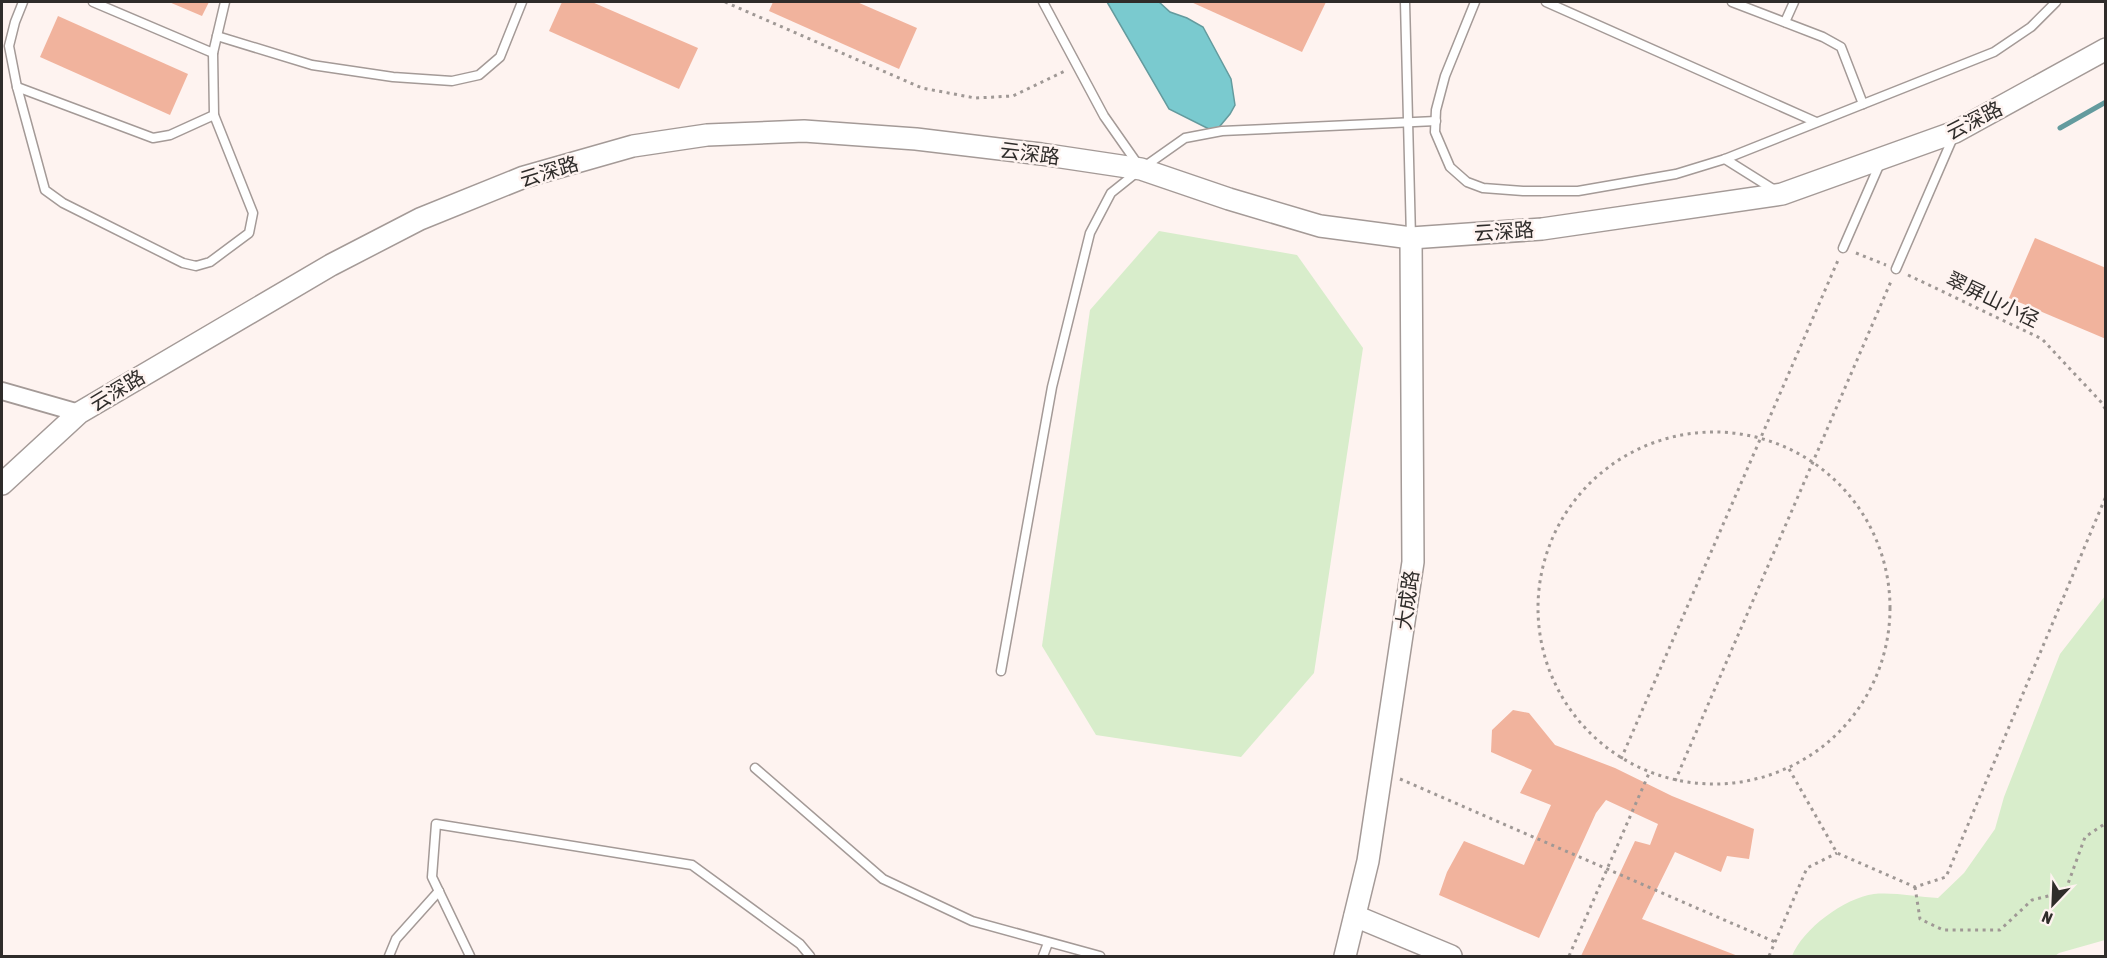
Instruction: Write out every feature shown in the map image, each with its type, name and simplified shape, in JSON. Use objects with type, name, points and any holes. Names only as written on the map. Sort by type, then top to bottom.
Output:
[{"type":"street","name":"云深路","points":[[2,484],[79,413],[331,265],[420,219],[524,177],[633,146],[707,135],[804,131],[916,139],[1141,169],[1229,199],[1320,226],[1411,238],[1542,229],[1782,194],[1955,132],[2106,49]]},
{"type":"street","name":"大成路","points":[[1345,957],[1368,861],[1413,562],[1411,238]]},
{"type":"street","points":[[2,391],[79,413]]},
{"type":"street","points":[[1355,916],[1451,957]]},
{"type":"lane","points":[[23,2],[9,46],[17,87],[45,190],[63,203],[183,263],[196,266],[210,262],[249,233],[253,213],[214,115],[213,53],[225,2]]},
{"type":"lane","points":[[93,2],[213,53]]},
{"type":"lane","points":[[217,36],[312,65],[452,81],[479,75],[500,57],[522,2]]},
{"type":"lane","points":[[1043,2],[1104,116],[1141,169]]},
{"type":"lane","points":[[1405,2],[1411,238]]},
{"type":"lane","points":[[1474,2],[1445,76],[1435,132],[1450,167],[1467,182],[1483,188],[1524,191],[1578,191],[1676,174],[1725,159],[1994,52],[2031,27],[2056,2]]},
{"type":"lane","points":[[1546,2],[1816,122]]},
{"type":"lane","points":[[1732,2],[1823,37],[1840,47],[1863,104]]},
{"type":"lane","points":[[1785,22],[1794,2]]},
{"type":"lane","points":[[17,87],[153,138],[170,135],[214,115]]},
{"type":"lane","points":[[1001,672],[1052,387],[1090,233],[1111,193],[1185,138],[1215,132],[1436,120]]},
{"type":"lane","points":[[1896,269],[1955,132]]},
{"type":"lane","points":[[1843,248],[1882,158]]},
{"type":"lane","points":[[1725,159],[1782,194]]},
{"type":"lane","points":[[755,768],[883,879],[972,921],[1100,957]]},
{"type":"lane","points":[[470,957],[432,876],[436,824],[693,865],[800,944],[810,957]]},
{"type":"lane","points":[[389,957],[396,939],[439,891]]},
{"type":"lane","points":[[1043,957],[1048,943]]},
{"type":"path","points":[[725,2],[922,88],[975,98],[1013,96],[1077,65]]},
{"type":"path","points":[[1621,759],[1843,248]]},
{"type":"path","name":"翠屏山小径","points":[[1843,248],[1896,269],[2042,339],[2106,410]]},
{"type":"path","points":[[1675,781],[1896,269]]},
{"type":"path","points":[[1729,431],[1760,439],[1787,446],[1835,478],[1871,524],[1890,578],[1890,636],[1872,691],[1837,737],[1789,769],[1733,784],[1675,781],[1621,759],[1577,720],[1547,668],[1536,610],[1545,552],[1573,500],[1616,459],[1670,436],[1729,431]]},
{"type":"path","points":[[1789,769],[1837,853],[1915,887],[1946,877],[2106,496]]},
{"type":"path","points":[[1569,957],[1650,770]]},
{"type":"path","points":[[1382,771],[1775,942]]},
{"type":"path","points":[[1915,887],[1920,919],[1943,930],[2000,930],[2032,900],[2065,892],[2085,837],[2106,823]]},
{"type":"path","points":[[1769,957],[1807,868],[1837,853]]},
{"type":"green space","points":[[1159,231],[1297,255],[1363,348],[1314,673],[1241,757],[1096,735],[1042,646],[1090,310]]},
{"type":"green space","points":[[2105,596],[2105,940],[2055,956],[1792,956],[1805,935],[1826,916],[1850,902],[1874,894],[1938,898],[1964,873],[1995,829],[2004,797],[2060,654]]},
{"type":"water","points":[[1107,2],[1159,2],[1170,12],[1203,27],[1231,79],[1235,105],[1215,132],[1169,109]]},
{"type":"building","points":[[169,2],[209,2],[202,16]]},
{"type":"building","points":[[562,2],[592,2],[698,48],[679,89],[549,31]]},
{"type":"building","points":[[773,2],[857,2],[917,28],[899,69],[769,11]]},
{"type":"building","points":[[1191,2],[1326,2],[1302,52]]},
{"type":"building","points":[[58,16],[188,74],[170,115],[40,57]]},
{"type":"building","points":[[2035,238],[2106,268],[2106,339],[2009,298]]},
{"type":"building","points":[[1513,710],[1529,713],[1555,745],[1615,768],[1672,796],[1754,829],[1749,859],[1727,856],[1721,872],[1675,852],[1642,919],[1738,956],[1581,956],[1635,841],[1650,845],[1658,824],[1606,800],[1596,813],[1539,938],[1439,895],[1447,872],[1464,841],[1524,865],[1551,805],[1520,793],[1532,770],[1491,752],[1492,730]]},
{"type":"waterway","points":[[2060,128],[2106,102]]}]
